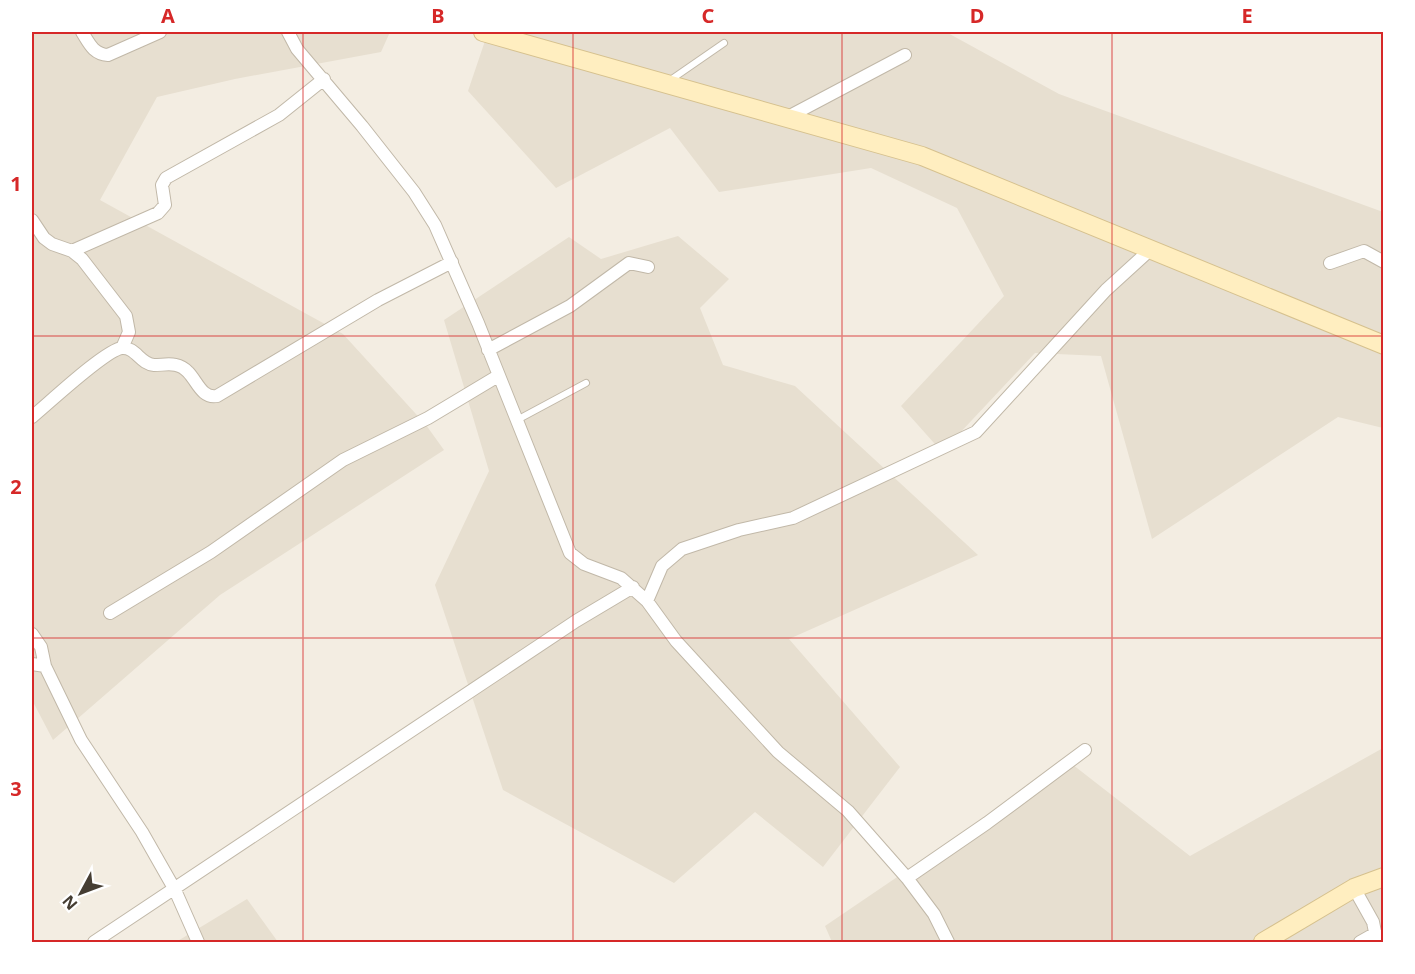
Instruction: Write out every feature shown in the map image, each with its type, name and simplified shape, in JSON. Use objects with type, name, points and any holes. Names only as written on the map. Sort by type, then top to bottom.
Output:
[{"type":"street","points":[[82,32],[94,50],[100,55],[108,55],[160,32]]},
{"type":"street","points":[[288,32],[297,49],[324,79],[426,208],[452,262],[570,553],[584,564],[621,578],[647,601],[676,641],[778,752],[848,811],[907,878],[934,914],[948,942]]},
{"type":"street","points":[[483,32],[922,156],[1383,345]]},
{"type":"street","points":[[786,118],[905,55]]},
{"type":"street","points":[[72,251],[158,213],[165,205],[162,185],[166,178],[279,115],[324,79]]},
{"type":"street","points":[[32,220],[44,238],[52,244],[72,251],[82,259],[126,316],[129,332],[122,348]]},
{"type":"street","points":[[647,601],[662,566],[682,549],[739,530],[793,518],[976,432],[1106,290],[1151,249]]},
{"type":"street","points":[[1330,263],[1364,251],[1383,262]]},
{"type":"street","points":[[32,417],[106,356],[122,348],[129,349],[152,365],[178,365],[186,369],[204,393],[212,397],[218,396],[378,300],[452,262]]},
{"type":"street","points":[[488,350],[580,301],[630,263],[648,267]]},
{"type":"street","points":[[110,613],[211,552],[343,460],[428,418],[498,376]]},
{"type":"street","points":[[94,942],[576,621],[633,587]]},
{"type":"street","points":[[32,634],[41,647],[45,666],[81,740],[142,832],[175,890],[198,942]]},
{"type":"street","points":[[32,664],[45,666]]},
{"type":"street","points":[[907,878],[996,817],[1085,750]]},
{"type":"street","points":[[1263,942],[1354,888],[1383,877]]},
{"type":"street","points":[[1354,888],[1376,938],[1360,942]]},
{"type":"lane","points":[[666,84],[724,43]]},
{"type":"lane","points":[[517,420],[586,383]]},
{"type":"shaded area","points":[[32,32],[390,32],[381,52],[235,79],[157,97],[100,200],[343,334],[426,425],[444,450],[220,595],[53,740],[32,700]]},
{"type":"shaded area","points":[[488,32],[946,32],[1059,94],[1383,212],[1383,428],[1338,417],[1152,539],[1101,356],[1035,353],[942,452],[901,406],[1004,296],[957,208],[871,168],[719,192],[670,128],[556,188],[468,91]]},
{"type":"shaded area","points":[[678,236],[729,279],[700,308],[723,365],[795,386],[978,555],[789,639],[900,767],[823,867],[755,812],[674,883],[503,790],[435,585],[489,471],[444,320],[569,237],[601,259]]},
{"type":"shaded area","points":[[1383,748],[1383,942],[832,942],[825,926],[1068,761],[1190,856]]},
{"type":"shaded area","points":[[247,899],[278,942],[176,942]]}]
